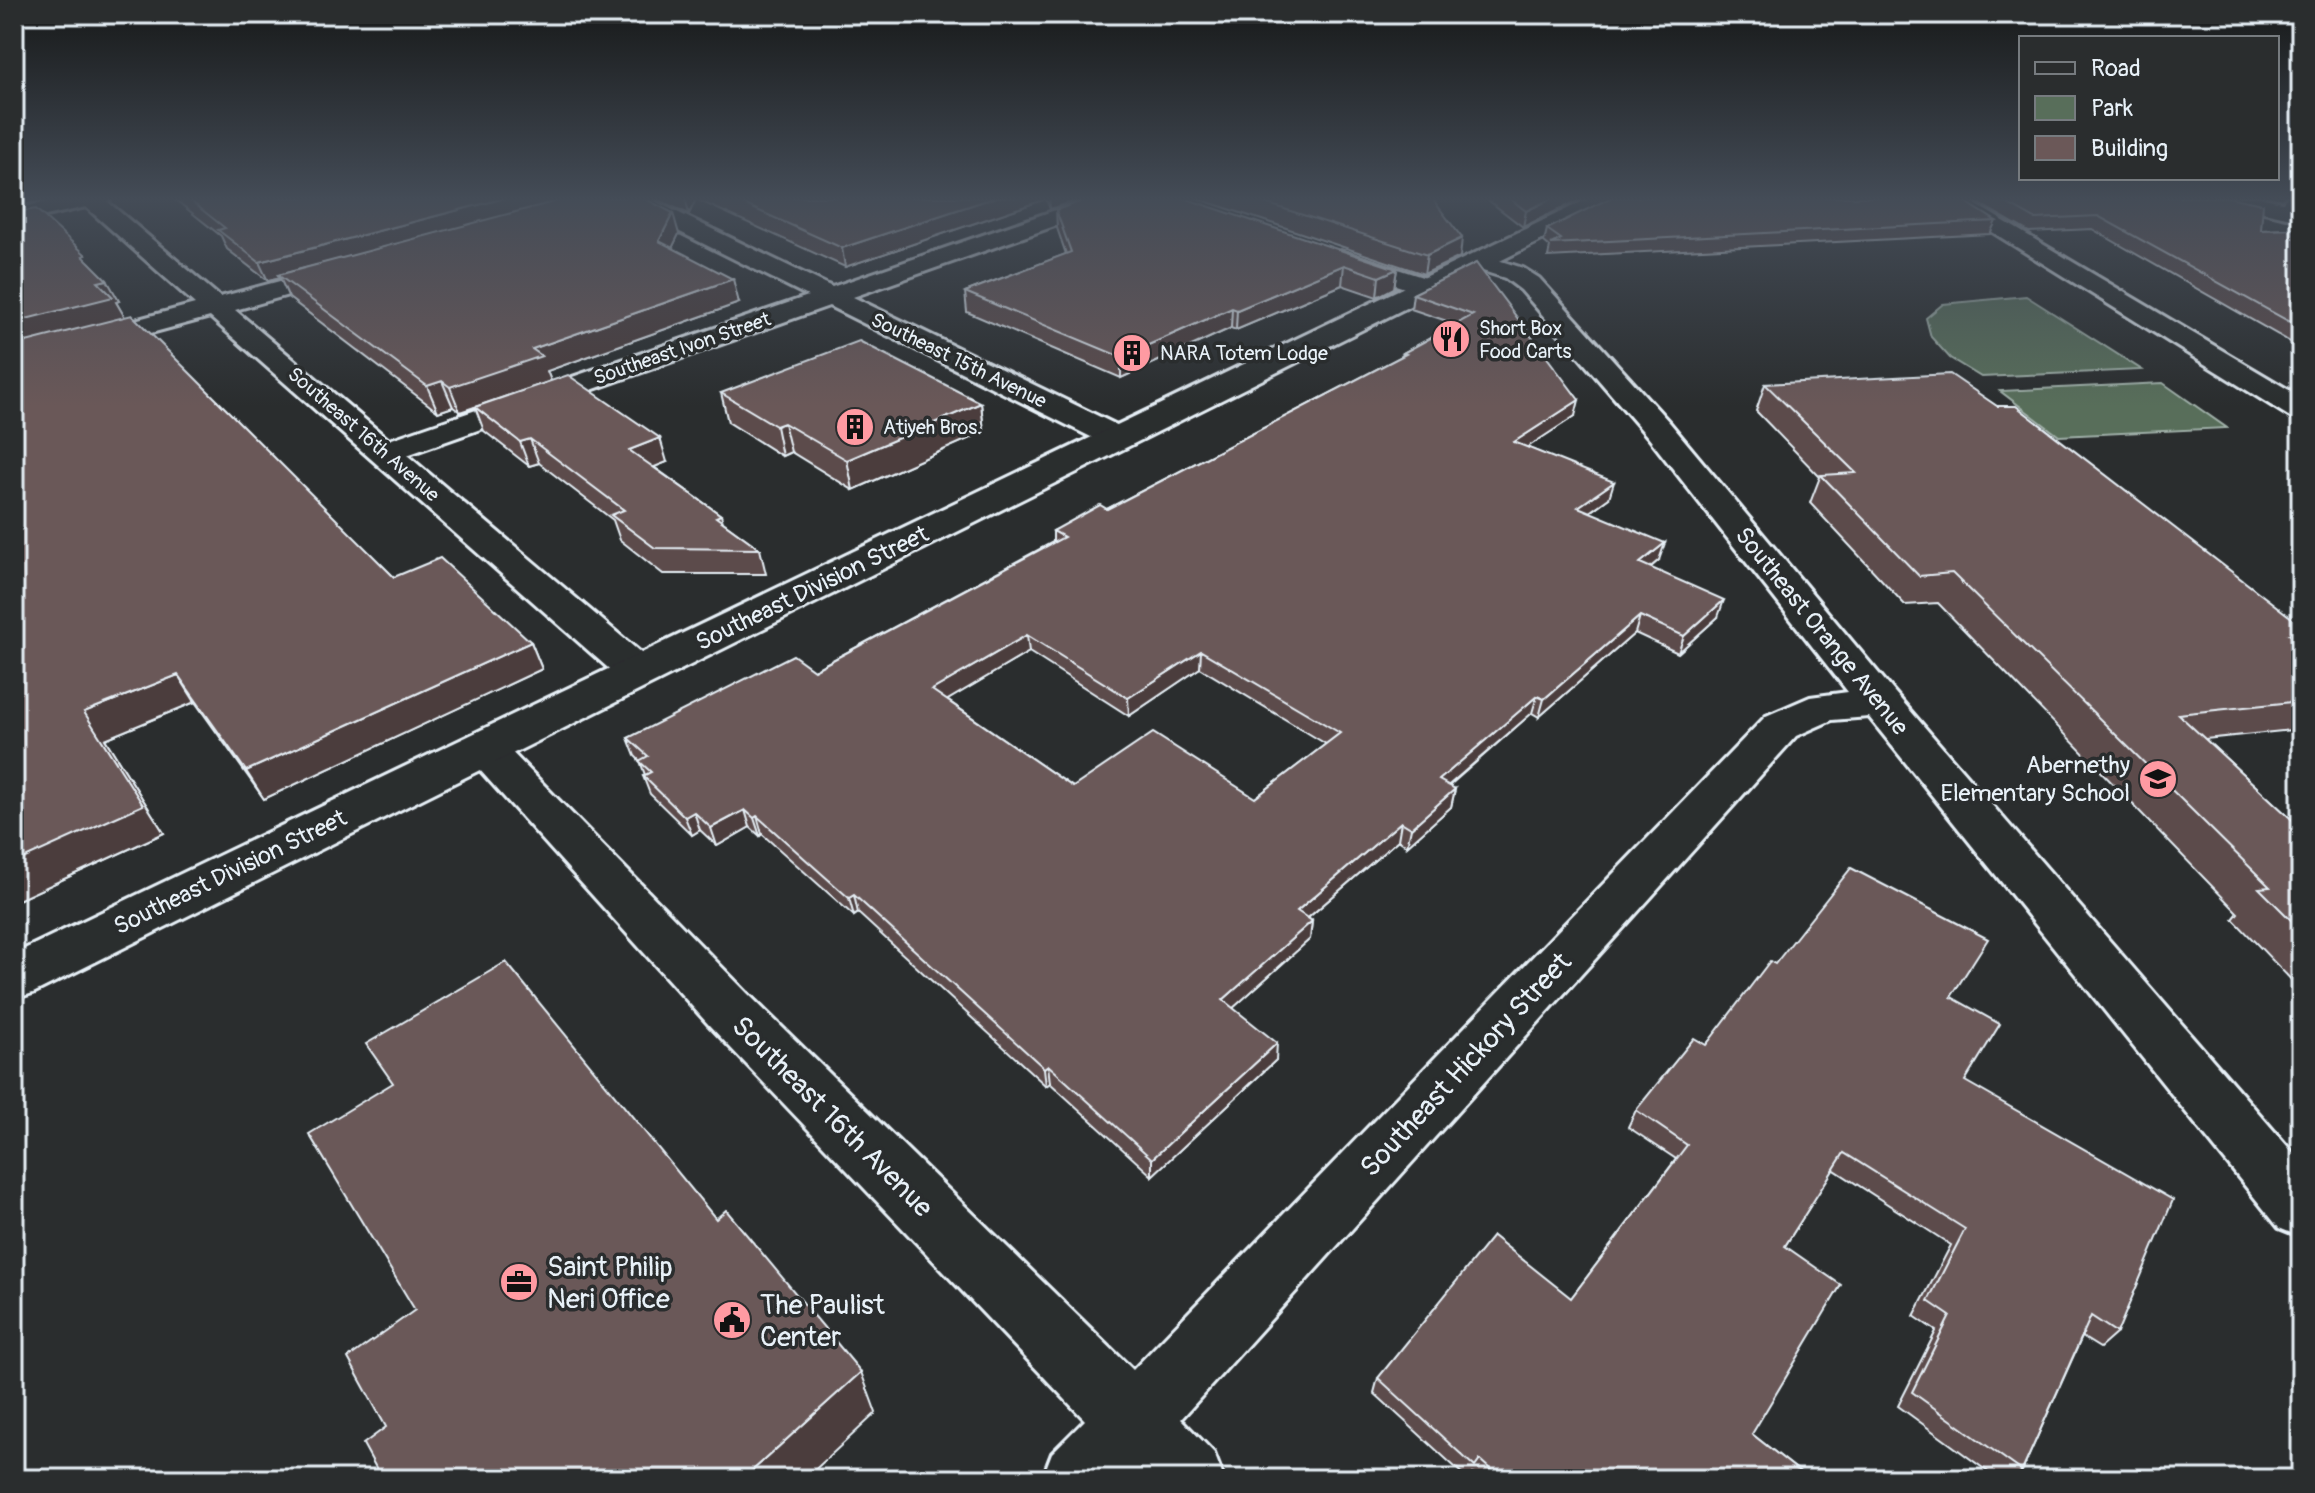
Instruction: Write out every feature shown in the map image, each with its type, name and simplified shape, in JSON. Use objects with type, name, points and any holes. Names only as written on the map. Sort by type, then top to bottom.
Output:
[{"type":"street","name":"Southeast 16th Avenue","points":[[172,267],[639,673]]},
{"type":"street","points":[[14,361],[364,267]]},
{"type":"street","name":"Southeast 15th Avenue","points":[[764,267],[1118,438]]},
{"type":"street","name":"Southeast Ivon Street","points":[[386,452],[916,267]]},
{"type":"street","points":[[1365,267],[1426,287]]},
{"type":"street","name":"Southeast Division Street","points":[[14,978],[1469,267]]},
{"type":"street","name":"Southeast Orange Avenue","points":[[1492,267],[1522,277],[1542,295],[1659,430],[1880,703],[2301,1208]]},
{"type":"street","points":[[2063,267],[2301,410]]},
{"type":"street","name":"Southeast Hickory Street","points":[[1078,1479],[1781,726],[1825,707],[1880,703]]},
{"type":"street","name":"Southeast 16th Avenue","points":[[483,749],[728,1009],[1133,1419],[1188,1479]]},
{"type":"green space","points":[[2026,296],[2142,370],[1981,377],[1950,358],[1931,337],[1926,318],[1943,304]]},
{"type":"green space","points":[[2163,383],[2227,428],[2059,436],[2000,391]]},
{"type":"building","points":[[14,267],[94,267],[107,280],[98,282],[113,297],[14,322]]},
{"type":"building","points":[[309,267],[709,267],[733,279],[532,349],[542,356],[450,387],[442,381],[427,386],[278,275]]},
{"type":"building","points":[[1032,267],[1340,267],[1237,310],[1232,308],[1121,357],[965,292]]},
{"type":"building","points":[[1349,267],[1397,269],[1379,277]]},
{"type":"building","points":[[1469,267],[1479,267],[1579,400],[1514,442],[1614,482],[1578,507],[1665,543],[1640,563],[1724,600],[1684,636],[1640,616],[1544,699],[1537,696],[1439,780],[1455,789],[1411,828],[1401,822],[1297,911],[1312,921],[1223,1000],[1277,1043],[1152,1159],[1048,1065],[1044,1068],[854,895],[849,898],[757,816],[754,818],[745,810],[711,828],[694,812],[685,817],[643,776],[651,772],[639,761],[648,756],[628,738],[793,655],[814,670],[1064,537],[1053,531],[1100,505],[1107,509],[1406,354],[1403,353],[1473,315],[1413,294]],"holes":[[[1027,635],[1128,698],[1201,651],[1340,733],[1255,798],[1153,733],[1073,787],[932,690]]]},
{"type":"building","points":[[2190,267],[2301,267],[2301,328]]},
{"type":"building","points":[[132,315],[394,577],[440,558],[531,642],[246,771],[178,675],[84,712],[143,805],[14,863],[14,345]]},
{"type":"building","points":[[859,341],[981,403],[847,460],[784,423],[776,426],[721,393]]},
{"type":"building","points":[[1950,374],[1997,406],[2016,406],[2301,625],[2301,633],[2289,634],[2301,644],[2301,701],[2178,714],[2301,828],[2301,930],[2259,888],[2270,887],[1952,573],[1919,576],[1821,475],[1856,473],[1765,384]]},
{"type":"building","points":[[568,375],[660,438],[629,450],[721,515],[716,517],[760,549],[655,548],[611,515],[624,510],[530,439],[520,442],[475,407]]},
{"type":"building","points":[[1851,868],[1988,939],[1951,997],[2000,1024],[1965,1081],[2173,1200],[2117,1333],[2091,1316],[2022,1471],[1912,1392],[1950,1316],[1928,1301],[1965,1229],[1844,1153],[1785,1246],[1841,1285],[1752,1434],[1809,1479],[1501,1479],[1480,1460],[1475,1467],[1378,1378],[1493,1236],[1571,1298],[1687,1145],[1636,1110],[1694,1038],[1706,1045],[1770,961],[1775,964]]},
{"type":"building","points":[[506,962],[716,1219],[726,1210],[861,1372],[743,1479],[378,1479],[381,1477],[363,1444],[386,1427],[348,1358],[415,1310],[309,1134],[393,1083],[366,1044]]},
{"type":"place","name":"Short Box Food Carts","points":[[1451,339]]},
{"type":"place","name":"NARA Totem Lodge","points":[[1132,353]]},
{"type":"place","name":"Atiyeh Bros.","points":[[855,427]]},
{"type":"place","name":"Abernethy Elementary School","points":[[2158,779]]},
{"type":"place","name":"Saint Philip Neri Office","points":[[519,1282]]},
{"type":"place","name":"The Paulist Center","points":[[732,1320]]}]
